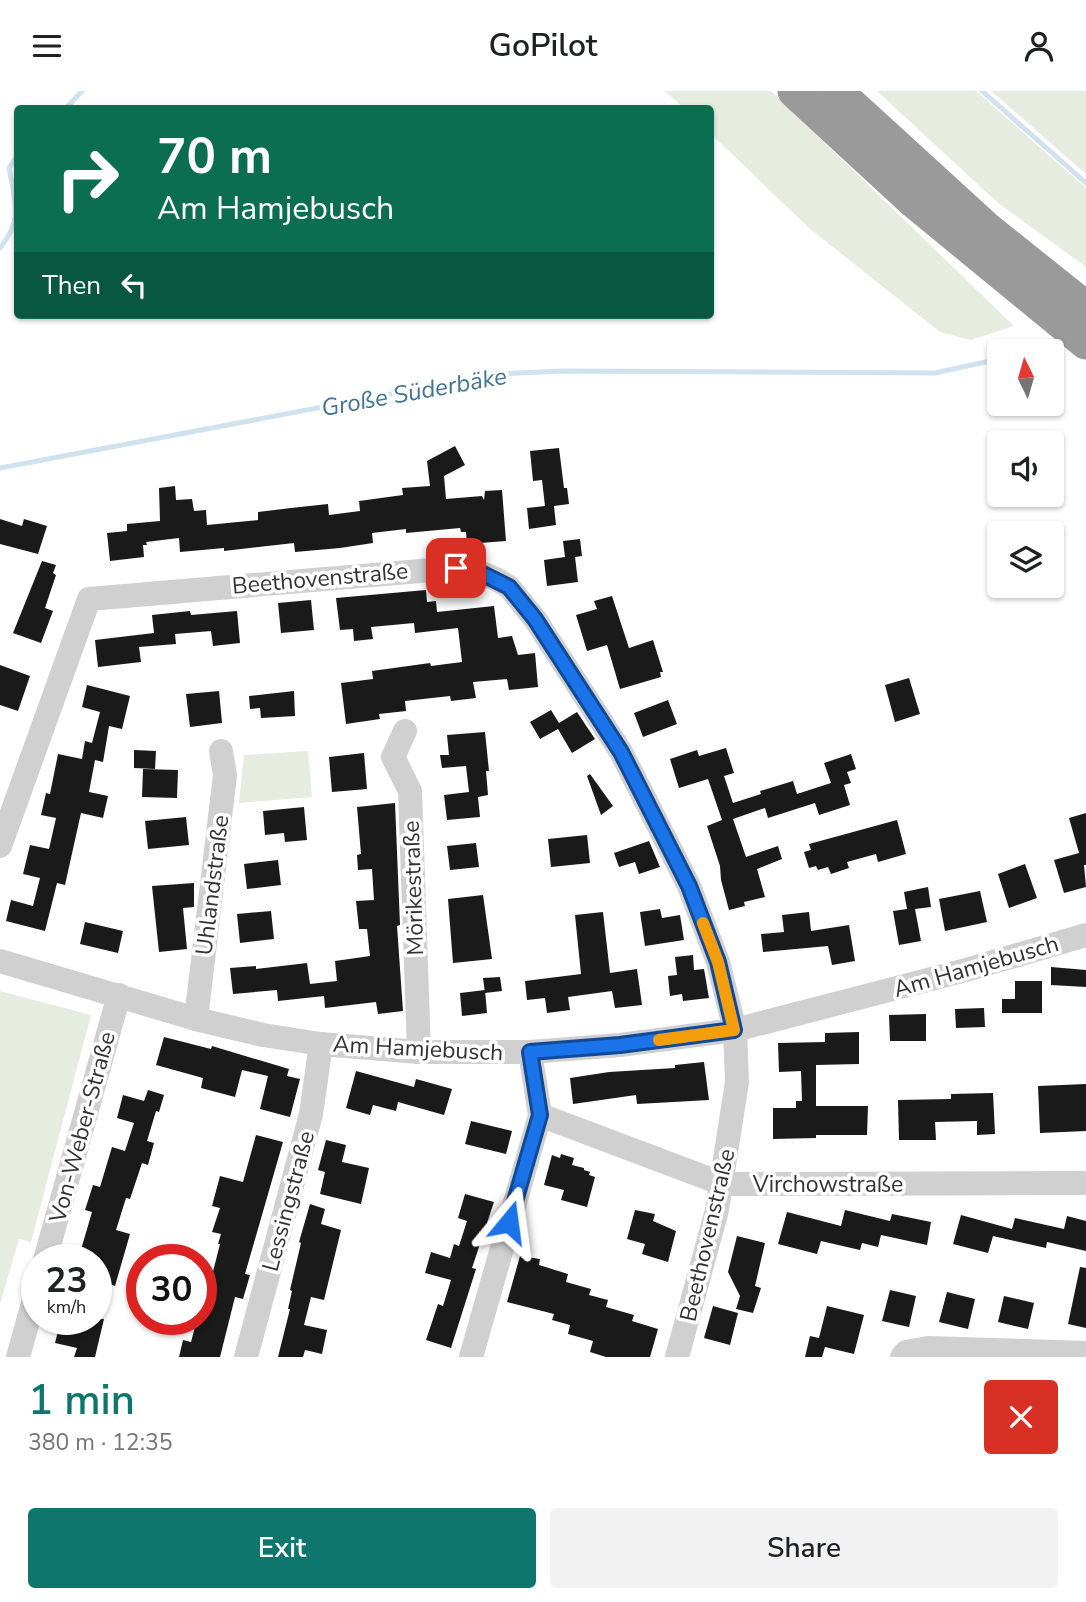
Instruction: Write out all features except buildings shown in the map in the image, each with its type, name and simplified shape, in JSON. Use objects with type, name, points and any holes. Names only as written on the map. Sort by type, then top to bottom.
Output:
[{"type":"highway","points":[[796,91],[912,199],[1037,288],[1086,309]]},
{"type":"highway","points":[[835,91],[921,171],[1037,288],[1086,342]]},
{"type":"street","name":"Beethovenstraße","points":[[0,846],[89,599],[456,568],[477,571],[509,587],[535,619],[621,752],[689,886],[718,962],[734,1030],[737,1082],[723,1184],[677,1357]]},
{"type":"street","name":"Mörikestraße","points":[[405,731],[393,757],[410,790],[419,1052]]},
{"type":"street","name":"Uhlandstraße","points":[[196,1019],[225,775],[221,751]]},
{"type":"street","name":"Am Hamjebusch","points":[[0,961],[196,1019],[263,1035],[321,1044],[419,1052],[530,1052],[620,1045],[734,1030],[953,974],[1086,935]]},
{"type":"street","name":"Von-Weber-Straße","points":[[49,1244],[119,995]]},
{"type":"street","name":"Lessingstraße","points":[[246,1357],[311,1114],[321,1044]]},
{"type":"street","points":[[471,1357],[540,1115],[530,1052]]},
{"type":"street","name":"Virchowstraße","points":[[540,1115],[723,1184],[1086,1183]]},
{"type":"street","points":[[18,1357],[24,1335]]},
{"type":"street","points":[[902,1357],[906,1352],[928,1349],[1086,1353]]},
{"type":"shaded area","points":[[665,91],[771,91],[1014,326],[971,340],[940,332],[809,228],[714,137],[714,105],[681,105]]},
{"type":"shaded area","points":[[877,91],[976,91],[1086,188],[1086,267],[997,202]]},
{"type":"shaded area","points":[[991,91],[1086,91],[1086,174]]},
{"type":"shaded area","points":[[308,751],[312,797],[239,803],[244,755]]},
{"type":"shaded area","points":[[0,991],[91,1015],[31,1242],[19,1239],[0,1304]]},
{"type":"waterway","points":[[69,105],[82,91]]},
{"type":"waterway","points":[[982,91],[1086,183]]},
{"type":"waterway","points":[[14,161],[9,168],[14,196]]},
{"type":"waterway","points":[[0,248],[14,222]]},
{"type":"waterway","name":"Große Süderbäke","points":[[0,468],[497,374],[563,371],[935,373],[987,362]]},
{"type":"slow traffic","points":[[659,1040],[734,1030],[718,962],[703,923]]},
{"type":"route","points":[[456,568],[477,571],[509,587],[535,619],[621,752],[689,886],[718,962],[734,1030],[620,1045],[530,1052],[540,1115],[509,1222]]}]
